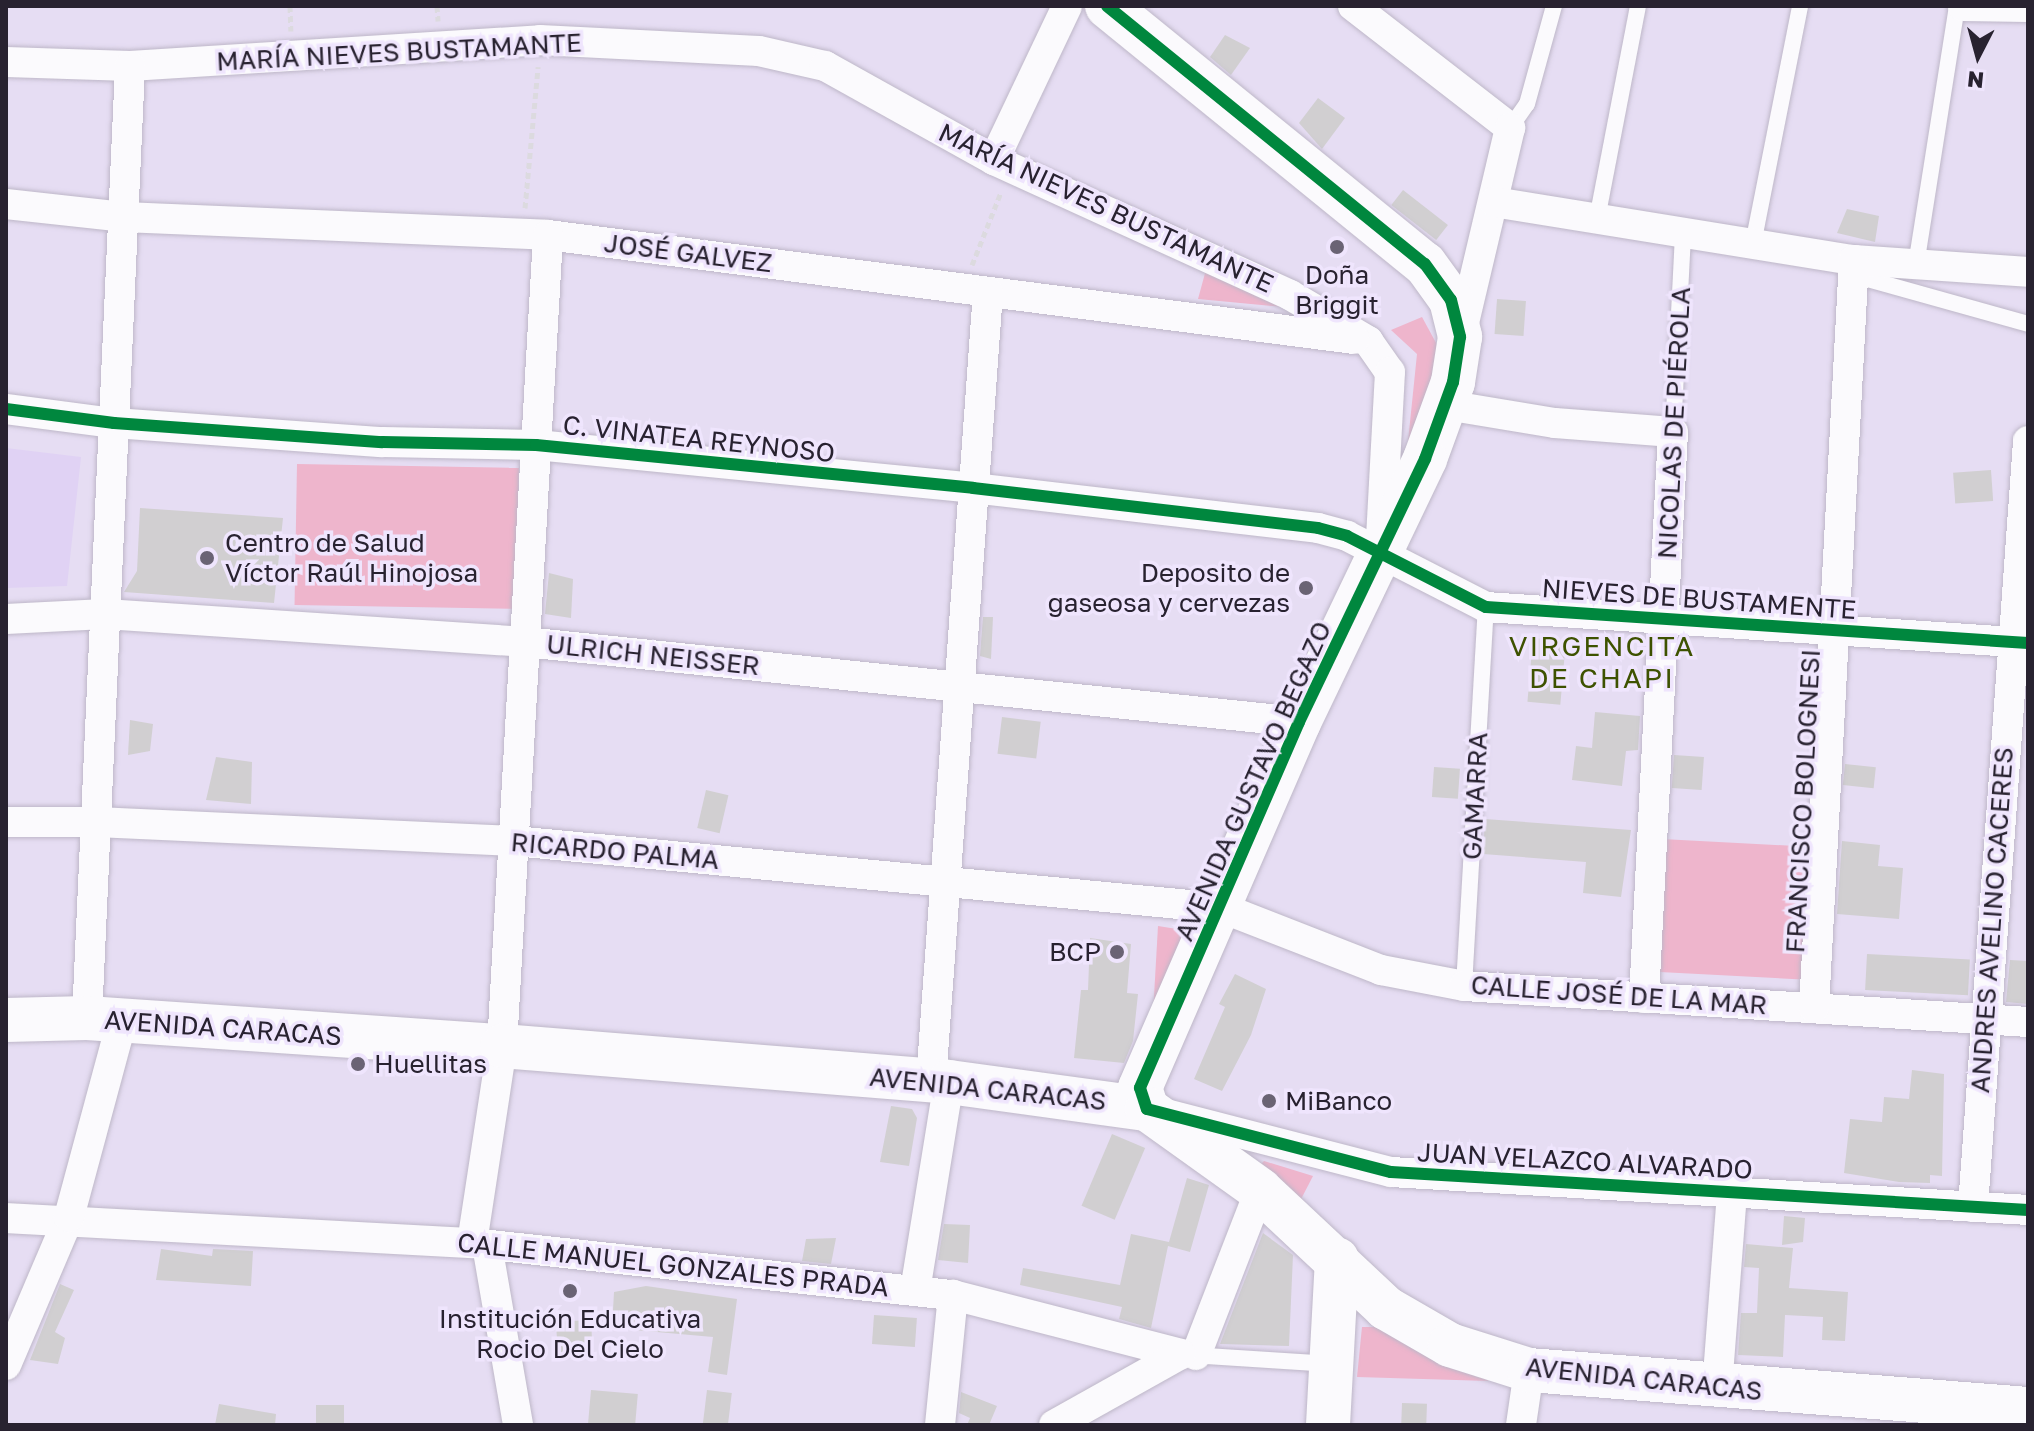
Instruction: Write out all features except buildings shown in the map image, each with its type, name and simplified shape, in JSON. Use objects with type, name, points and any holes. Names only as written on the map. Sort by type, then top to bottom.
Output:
[{"type":"main road","points":[[1107,6],[1425,264],[1451,300],[1460,337]]},
{"type":"main road","name":"AVENIDA GUSTAVO BEGAZO","points":[[1147,1109],[1140,1088],[1222,908],[1299,722],[1380,554],[1446,405],[1460,337]]},
{"type":"main road","name":"AVENIDA CARACAS","points":[[6,1020],[105,1019],[502,1046],[940,1081],[1147,1109],[1260,1190],[1386,1308],[1450,1345],[1529,1370],[1715,1407],[1910,1414],[2028,1409]]},
{"type":"main road","points":[[1328,1425],[1337,1259]]},
{"type":"street","points":[[1002,164],[1067,6]]},
{"type":"street","points":[[1353,6],[1510,128],[1460,337]]},
{"type":"street","points":[[1963,6],[2028,7]]},
{"type":"street","name":"MARÍA NIEVES BUSTAMANTE","points":[[6,62],[130,66],[540,40],[793,55],[825,66],[1002,164],[1290,295],[1368,341],[1390,372],[1380,554]]},
{"type":"street","points":[[6,1365],[69,1217],[105,1019],[96,822],[130,66]]},
{"type":"street","points":[[1494,202],[1753,244],[1853,268],[1916,265],[2028,272]]},
{"type":"street","name":"JOSÉ GALVEZ","points":[[6,204],[123,217],[535,234],[1368,341]]},
{"type":"street","points":[[518,1425],[480,1244],[502,1046],[536,445],[535,234]]},
{"type":"street","name":"FRANCISCO BOLOGNESI","points":[[1814,1008],[1853,268]]},
{"type":"street","points":[[915,1291],[940,1081],[945,882],[973,488],[975,290]]},
{"type":"street","points":[[1446,405],[1555,423],[1673,432]]},
{"type":"street","name":"C. VINATEA REYNOSO","points":[[6,409],[114,423],[382,442],[536,445],[973,488],[1318,528],[1380,554]]},
{"type":"street","name":"NICOLAS DE PIÉROLA","points":[[1644,998],[1673,432]]},
{"type":"street","name":"ANDRES AVELINO CACERES","points":[[1973,1207],[1985,1019],[2019,643],[2028,441]]},
{"type":"street","name":"NIEVES DE BUSTAMENTE","points":[[1380,554],[1486,607],[2019,643]]},
{"type":"street","name":"ULRICH NEISSER","points":[[6,619],[105,614],[525,642],[1299,722]]},
{"type":"street","name":"RICARDO PALMA","points":[[6,822],[96,822],[514,841],[1222,908]]},
{"type":"street","name":"CALLE JOSÉ DE LA MAR","points":[[1222,908],[1381,970],[1464,986],[2028,1022]]},
{"type":"street","name":"JUAN VELAZCO ALVARADO","points":[[1147,1109],[1391,1172],[2028,1210]]},
{"type":"street","points":[[1054,1425],[1189,1355],[1260,1190]]},
{"type":"street","points":[[1715,1407],[1732,1192]]},
{"type":"street","name":"CALLE MANUEL GONZALES PRADA","points":[[6,1218],[69,1217],[480,1244],[953,1295],[1189,1355]]},
{"type":"street","points":[[940,1425],[953,1295]]},
{"type":"street","points":[[1521,1425],[1529,1370]]},
{"type":"lane","points":[[1510,128],[1527,104],[1554,6]]},
{"type":"lane","points":[[1597,219],[1638,6]]},
{"type":"lane","points":[[1753,244],[1800,6]]},
{"type":"lane","points":[[1916,265],[1957,6]]},
{"type":"lane","name":"NICOLAS DE PIÉROLA","points":[[1673,432],[1683,232]]},
{"type":"lane","points":[[1853,268],[2028,324]]},
{"type":"lane","name":"GAMARRA","points":[[1464,986],[1486,607]]},
{"type":"lane","name":"CALLE MANUEL GONZALES PRADA","points":[[1189,1355],[1333,1364]]},
{"type":"path","points":[[535,234],[540,40]]},
{"type":"path","points":[[975,290],[1002,164]]},
{"type":"shaded area","points":[[1207,266],[1284,307],[1198,299]]},
{"type":"shaded area","points":[[1422,317],[1441,352],[1406,461],[1417,354],[1391,330]]},
{"type":"shaded area","points":[[6,448],[81,457],[67,586],[6,588]]},
{"type":"shaded area","points":[[297,464],[519,468],[517,609],[295,605]]},
{"type":"shaded area","points":[[1662,839],[1809,847],[1802,980],[1655,972]]},
{"type":"shaded area","points":[[1158,926],[1183,930],[1160,1015],[1153,1014]]},
{"type":"shaded area","points":[[1264,1161],[1313,1176],[1298,1205],[1260,1165]]},
{"type":"shaded area","points":[[1362,1327],[1381,1327],[1489,1381],[1357,1377]]},
{"type":"cycle path","points":[[1107,6],[1425,264],[1451,300],[1460,337],[1453,382],[1425,459],[1299,722],[1140,1088],[1147,1109],[1391,1172],[2028,1210]]},
{"type":"cycle path","points":[[6,409],[114,423],[382,442],[536,445],[973,488],[1318,528],[1347,536],[1486,607],[2028,643]]},
{"type":"place","name":"Doña Briggit","points":[[1337,247]]},
{"type":"place","name":"Centro de Salud Víctor Raúl Hinojosa","points":[[207,558]]},
{"type":"place","name":"Deposito de gaseosa y cervezas","points":[[1306,588]]},
{"type":"place","name":"BCP","points":[[1117,952]]},
{"type":"place","name":"Huellitas","points":[[358,1064]]},
{"type":"place","name":"MiBanco","points":[[1269,1101]]},
{"type":"place","name":"Institución Educativa Rocio Del Cielo","points":[[570,1291]]},
{"type":"district","name":"VIRGENCITA DE CHAPI","points":[[1602,662]]}]
